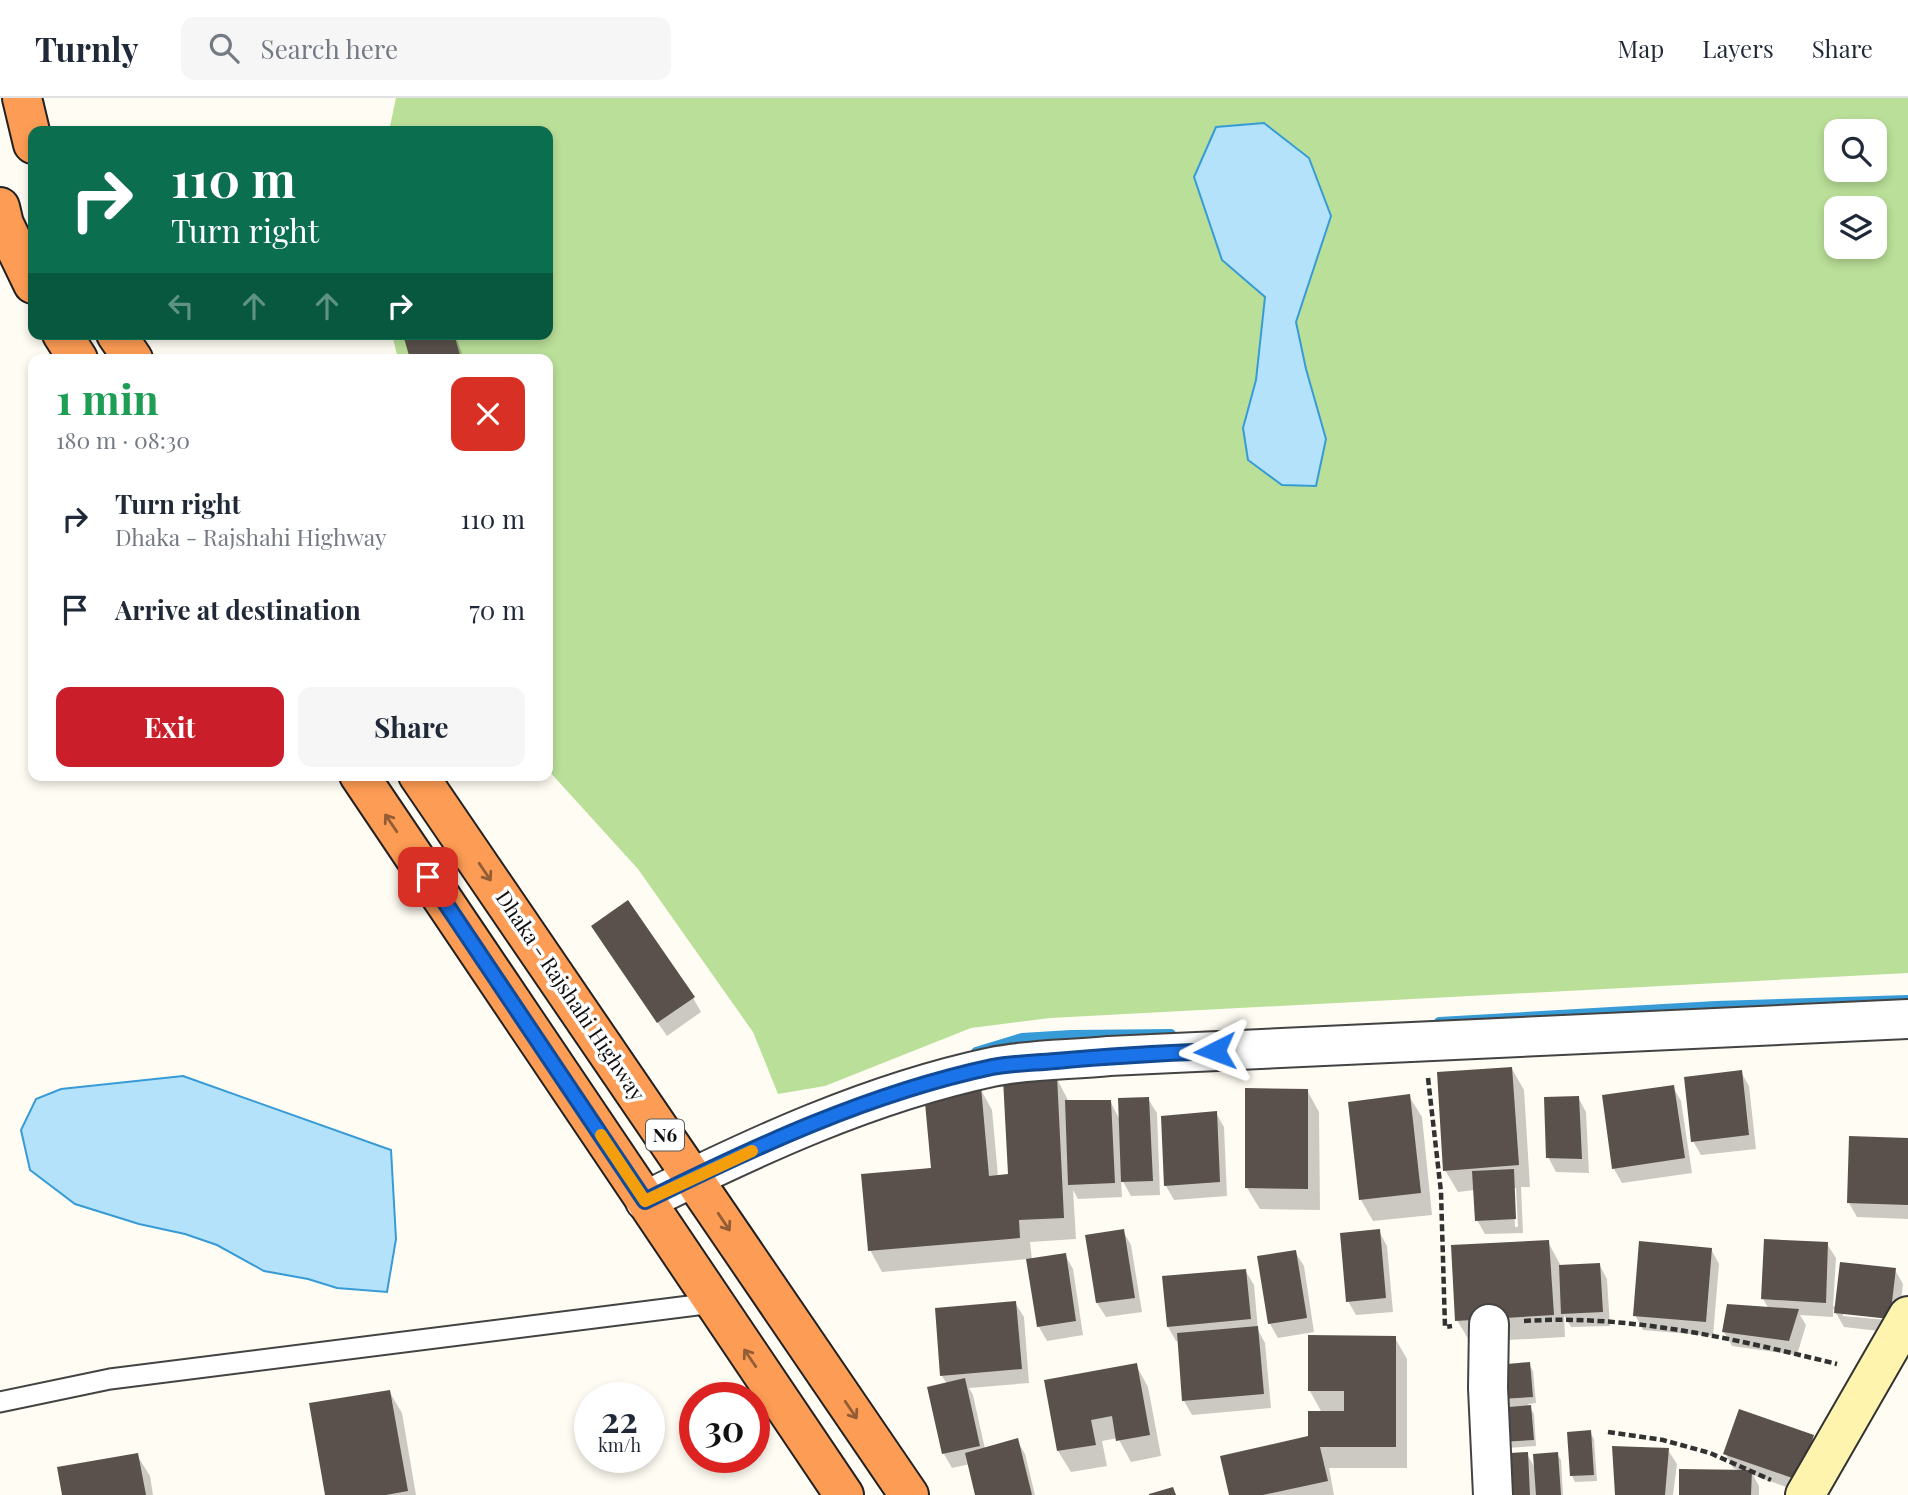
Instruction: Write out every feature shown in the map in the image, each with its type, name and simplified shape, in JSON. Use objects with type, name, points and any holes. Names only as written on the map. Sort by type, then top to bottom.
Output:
[{"type":"highway","points":[[22,98],[29,126]]},
{"type":"highway","points":[[0,207],[4,224],[28,274]]},
{"type":"highway","name":"N6","points":[[363,781],[844,1495]]},
{"type":"highway","name":"Dhaka - Rajshahi Highway","points":[[422,781],[909,1495]]},
{"type":"street","points":[[645,1201],[860,1105],[995,1067],[1109,1056],[1908,1020]]},
{"type":"street","points":[[1793,1490],[1874,1373],[1908,1316]]},
{"type":"street","points":[[1489,1324],[1488,1388],[1493,1495]]},
{"type":"lane","points":[[0,1402],[110,1379],[713,1303]]},
{"type":"path","points":[[1424,1042],[1441,1192],[1445,1327],[1529,1321],[1631,1324],[1723,1336],[1874,1373]]},
{"type":"path","points":[[1608,1432],[1663,1440],[1710,1453],[1793,1490]]},
{"type":"green space","points":[[396,98],[1908,98],[1908,973],[1050,1018],[971,1028],[825,1086],[778,1094],[753,1032],[638,869],[553,776],[553,354],[397,354],[393,340],[553,340],[553,126],[390,126]]},
{"type":"water","points":[[1264,123],[1309,158],[1331,216],[1296,322],[1326,439],[1316,486],[1282,485],[1248,460],[1243,428],[1256,380],[1265,297],[1222,260],[1194,177],[1216,127]]},
{"type":"water","points":[[183,1076],[391,1150],[396,1239],[387,1292],[337,1288],[308,1279],[264,1271],[217,1245],[75,1204],[30,1170],[21,1130],[36,1099],[61,1089]]},
{"type":"building","points":[[405,340],[456,340],[460,354],[409,354]]},
{"type":"building","points":[[628,900],[695,997],[657,1023],[591,926]]},
{"type":"building","points":[[1512,1067],[1519,1165],[1443,1171],[1437,1072]]},
{"type":"building","points":[[1742,1070],[1749,1135],[1691,1142],[1684,1077]]},
{"type":"building","points":[[1057,1076],[1064,1218],[1019,1220],[1020,1238],[868,1251],[861,1174],[931,1168],[924,1092],[981,1087],[989,1176],[1008,1174],[1003,1079]]},
{"type":"building","points":[[1674,1085],[1685,1158],[1612,1169],[1602,1095]]},
{"type":"building","points":[[1245,1088],[1308,1089],[1308,1189],[1245,1188]]},
{"type":"building","points":[[1410,1094],[1421,1193],[1359,1200],[1348,1102]]},
{"type":"building","points":[[1579,1096],[1582,1159],[1546,1158],[1544,1097]]},
{"type":"building","points":[[1149,1097],[1153,1181],[1121,1182],[1118,1098]]},
{"type":"building","points":[[1065,1100],[1111,1100],[1115,1183],[1068,1185]]},
{"type":"building","points":[[1217,1111],[1220,1182],[1164,1186],[1161,1116]]},
{"type":"building","points":[[1849,1136],[1908,1138],[1908,1205],[1847,1203]]},
{"type":"building","points":[[1514,1169],[1516,1219],[1475,1221],[1472,1171]]},
{"type":"building","points":[[1124,1229],[1135,1298],[1096,1303],[1085,1235]]},
{"type":"building","points":[[1380,1229],[1386,1298],[1346,1302],[1340,1233]]},
{"type":"building","points":[[1764,1239],[1828,1242],[1826,1303],[1761,1299]]},
{"type":"building","points":[[1549,1240],[1554,1315],[1455,1321],[1451,1245]]},
{"type":"building","points":[[1639,1241],[1712,1248],[1706,1322],[1633,1316]]},
{"type":"building","points":[[1296,1250],[1307,1318],[1268,1324],[1257,1256]]},
{"type":"building","points":[[1066,1253],[1076,1321],[1037,1327],[1026,1259]]},
{"type":"building","points":[[1840,1262],[1896,1268],[1890,1319],[1834,1313]]},
{"type":"building","points":[[1600,1263],[1603,1312],[1561,1314],[1559,1265]]},
{"type":"building","points":[[1246,1269],[1251,1319],[1167,1327],[1162,1276]]},
{"type":"building","points":[[1016,1301],[1022,1369],[940,1376],[935,1308]]},
{"type":"building","points":[[1727,1304],[1799,1309],[1789,1341],[1722,1332]]},
{"type":"building","points":[[1258,1326],[1264,1394],[1182,1401],[1177,1333]]},
{"type":"building","points":[[1308,1335],[1396,1336],[1396,1447],[1320,1447],[1328,1481],[1263,1495],[1229,1495],[1220,1456],[1308,1436],[1308,1411],[1344,1411],[1344,1391],[1308,1391]]},
{"type":"building","points":[[1530,1362],[1533,1397],[1500,1399],[1497,1365]]},
{"type":"building","points":[[1137,1363],[1150,1435],[1116,1441],[1112,1416],[1091,1420],[1096,1445],[1057,1451],[1044,1380]]},
{"type":"building","points":[[965,1378],[980,1446],[942,1454],[927,1387]]},
{"type":"building","points":[[390,1390],[408,1491],[386,1495],[325,1495],[309,1403]]},
{"type":"building","points":[[1531,1405],[1534,1440],[1501,1442],[1498,1408]]},
{"type":"building","points":[[1739,1409],[1814,1435],[1798,1480],[1723,1454]]},
{"type":"building","points":[[1591,1430],[1594,1475],[1570,1476],[1567,1432]]},
{"type":"building","points":[[1018,1438],[1032,1495],[975,1495],[965,1453]]},
{"type":"building","points":[[1612,1446],[1669,1448],[1665,1495],[1615,1495]]},
{"type":"building","points":[[1528,1452],[1530,1495],[1497,1495],[1494,1454]]},
{"type":"building","points":[[1558,1452],[1561,1495],[1536,1495],[1533,1454]]},
{"type":"building","points":[[138,1453],[146,1495],[62,1495],[57,1467]]},
{"type":"building","points":[[1679,1469],[1752,1470],[1751,1495],[1679,1495]]},
{"type":"building","points":[[1173,1487],[1176,1495],[1149,1495],[1149,1494]]},
{"type":"waterway","points":[[1439,1022],[1716,1006],[1908,1000]]},
{"type":"waterway","points":[[976,1052],[1022,1038],[1171,1034]]},
{"type":"slow traffic","points":[[601,1135],[645,1201],[752,1151]]},
{"type":"route","points":[[428,877],[645,1201],[777,1139],[860,1105],[924,1085],[995,1067],[1109,1056],[1215,1051]]}]
